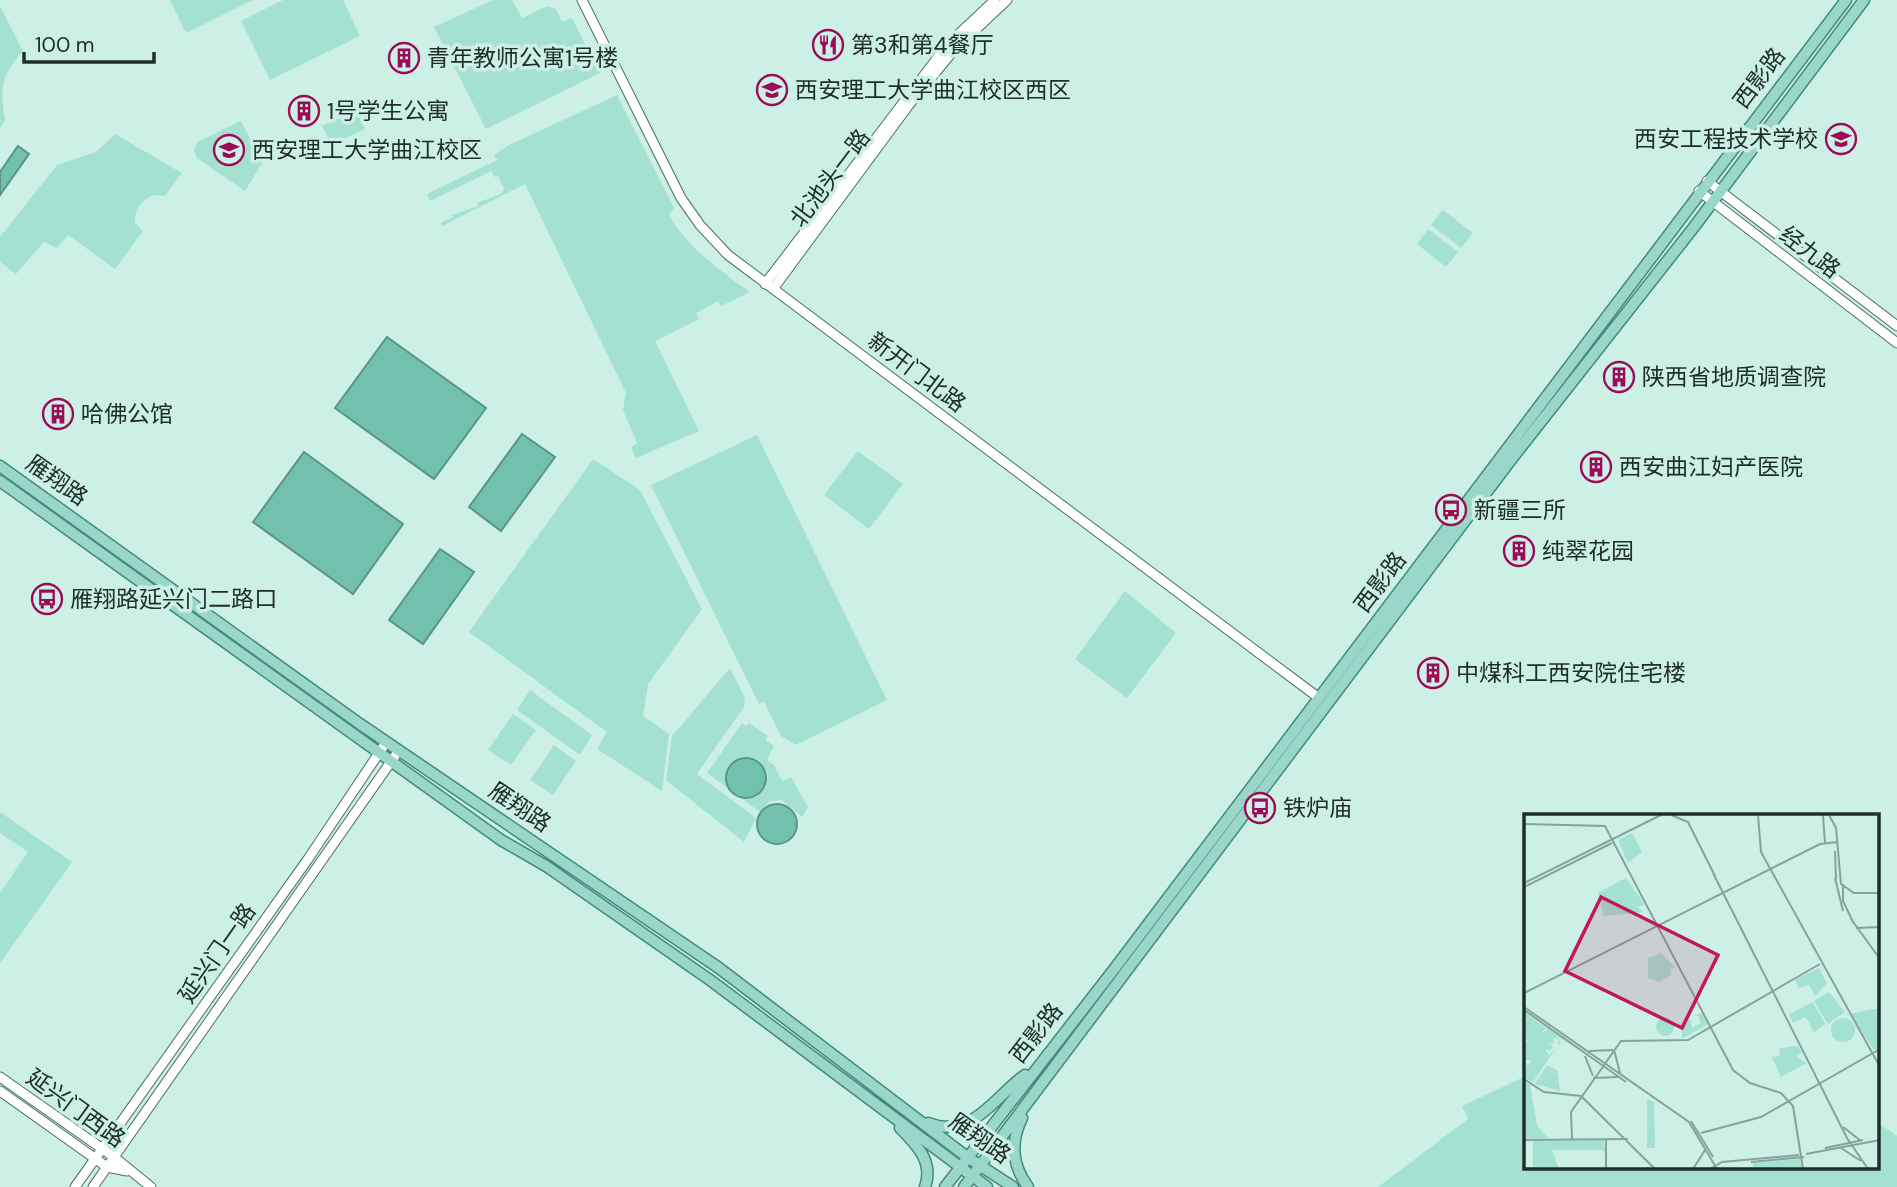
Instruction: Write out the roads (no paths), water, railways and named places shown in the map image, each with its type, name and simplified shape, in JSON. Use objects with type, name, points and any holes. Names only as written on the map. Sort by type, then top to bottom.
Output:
[{"type":"main road","name":"西影路","points":[[945,1187],[1319,698],[1699,191],[1846,0]]},
{"type":"main road","name":"西影路","points":[[964,1187],[1510,461],[1713,202],[1864,0]]},
{"type":"main road","name":"雁翔路","points":[[0,466],[360,724],[388,740],[504,823],[719,968],[967,1157],[982,1164],[1013,1187]]},
{"type":"main road","name":"雁翔路","points":[[0,481],[378,753],[699,973],[987,1187]]},
{"type":"main road","points":[[918,1119],[941,1127],[973,1122],[1006,1089],[1036,1067]]},
{"type":"main road","points":[[1028,1187],[1016,1166],[1013,1143],[1034,1096]]},
{"type":"main road","points":[[876,1103],[922,1153],[929,1172],[925,1187]]},
{"type":"street","name":"新开门北路","points":[[582,0],[689,211],[728,255],[1319,698]]},
{"type":"street","name":"北池头一路","points":[[769,286],[947,44],[995,0]]},
{"type":"street","name":"北池头一路","points":[[769,286],[954,50],[1007,0]]},
{"type":"street","name":"经九路","points":[[1707,181],[1897,326]]},
{"type":"street","name":"经九路","points":[[1699,191],[1897,343]]},
{"type":"street","name":"延兴门一路","points":[[75,1187],[388,740]]},
{"type":"street","name":"延兴门一路","points":[[93,1187],[400,749]]},
{"type":"street","name":"延兴门西路","points":[[0,1077],[114,1157],[151,1187]]},
{"type":"street","name":"延兴门西路","points":[[0,1091],[107,1167],[129,1171]]},
{"type":"place","name":"第3和第4餐厅","points":[[828,45]]},
{"type":"place","name":"青年教师公寓1号楼","points":[[404,58]]},
{"type":"place","name":"西安理工大学曲江校区西区","points":[[772,90]]},
{"type":"place","name":"1号学生公寓","points":[[304,111]]},
{"type":"place","name":"西安工程技术学校","points":[[1841,139]]},
{"type":"place","name":"西安理工大学曲江校区","points":[[229,150]]},
{"type":"place","name":"陕西省地质调查院","points":[[1619,377]]},
{"type":"place","name":"哈佛公馆","points":[[58,414]]},
{"type":"place","name":"西安曲江妇产医院","points":[[1596,467]]},
{"type":"place","name":"新疆三所","points":[[1451,510]]},
{"type":"place","name":"纯翠花园","points":[[1519,551]]},
{"type":"place","name":"雁翔路延兴门二路口","points":[[47,599]]},
{"type":"place","name":"中煤科工西安院住宅楼","points":[[1433,673]]},
{"type":"place","name":"铁炉庙","points":[[1260,808]]}]
